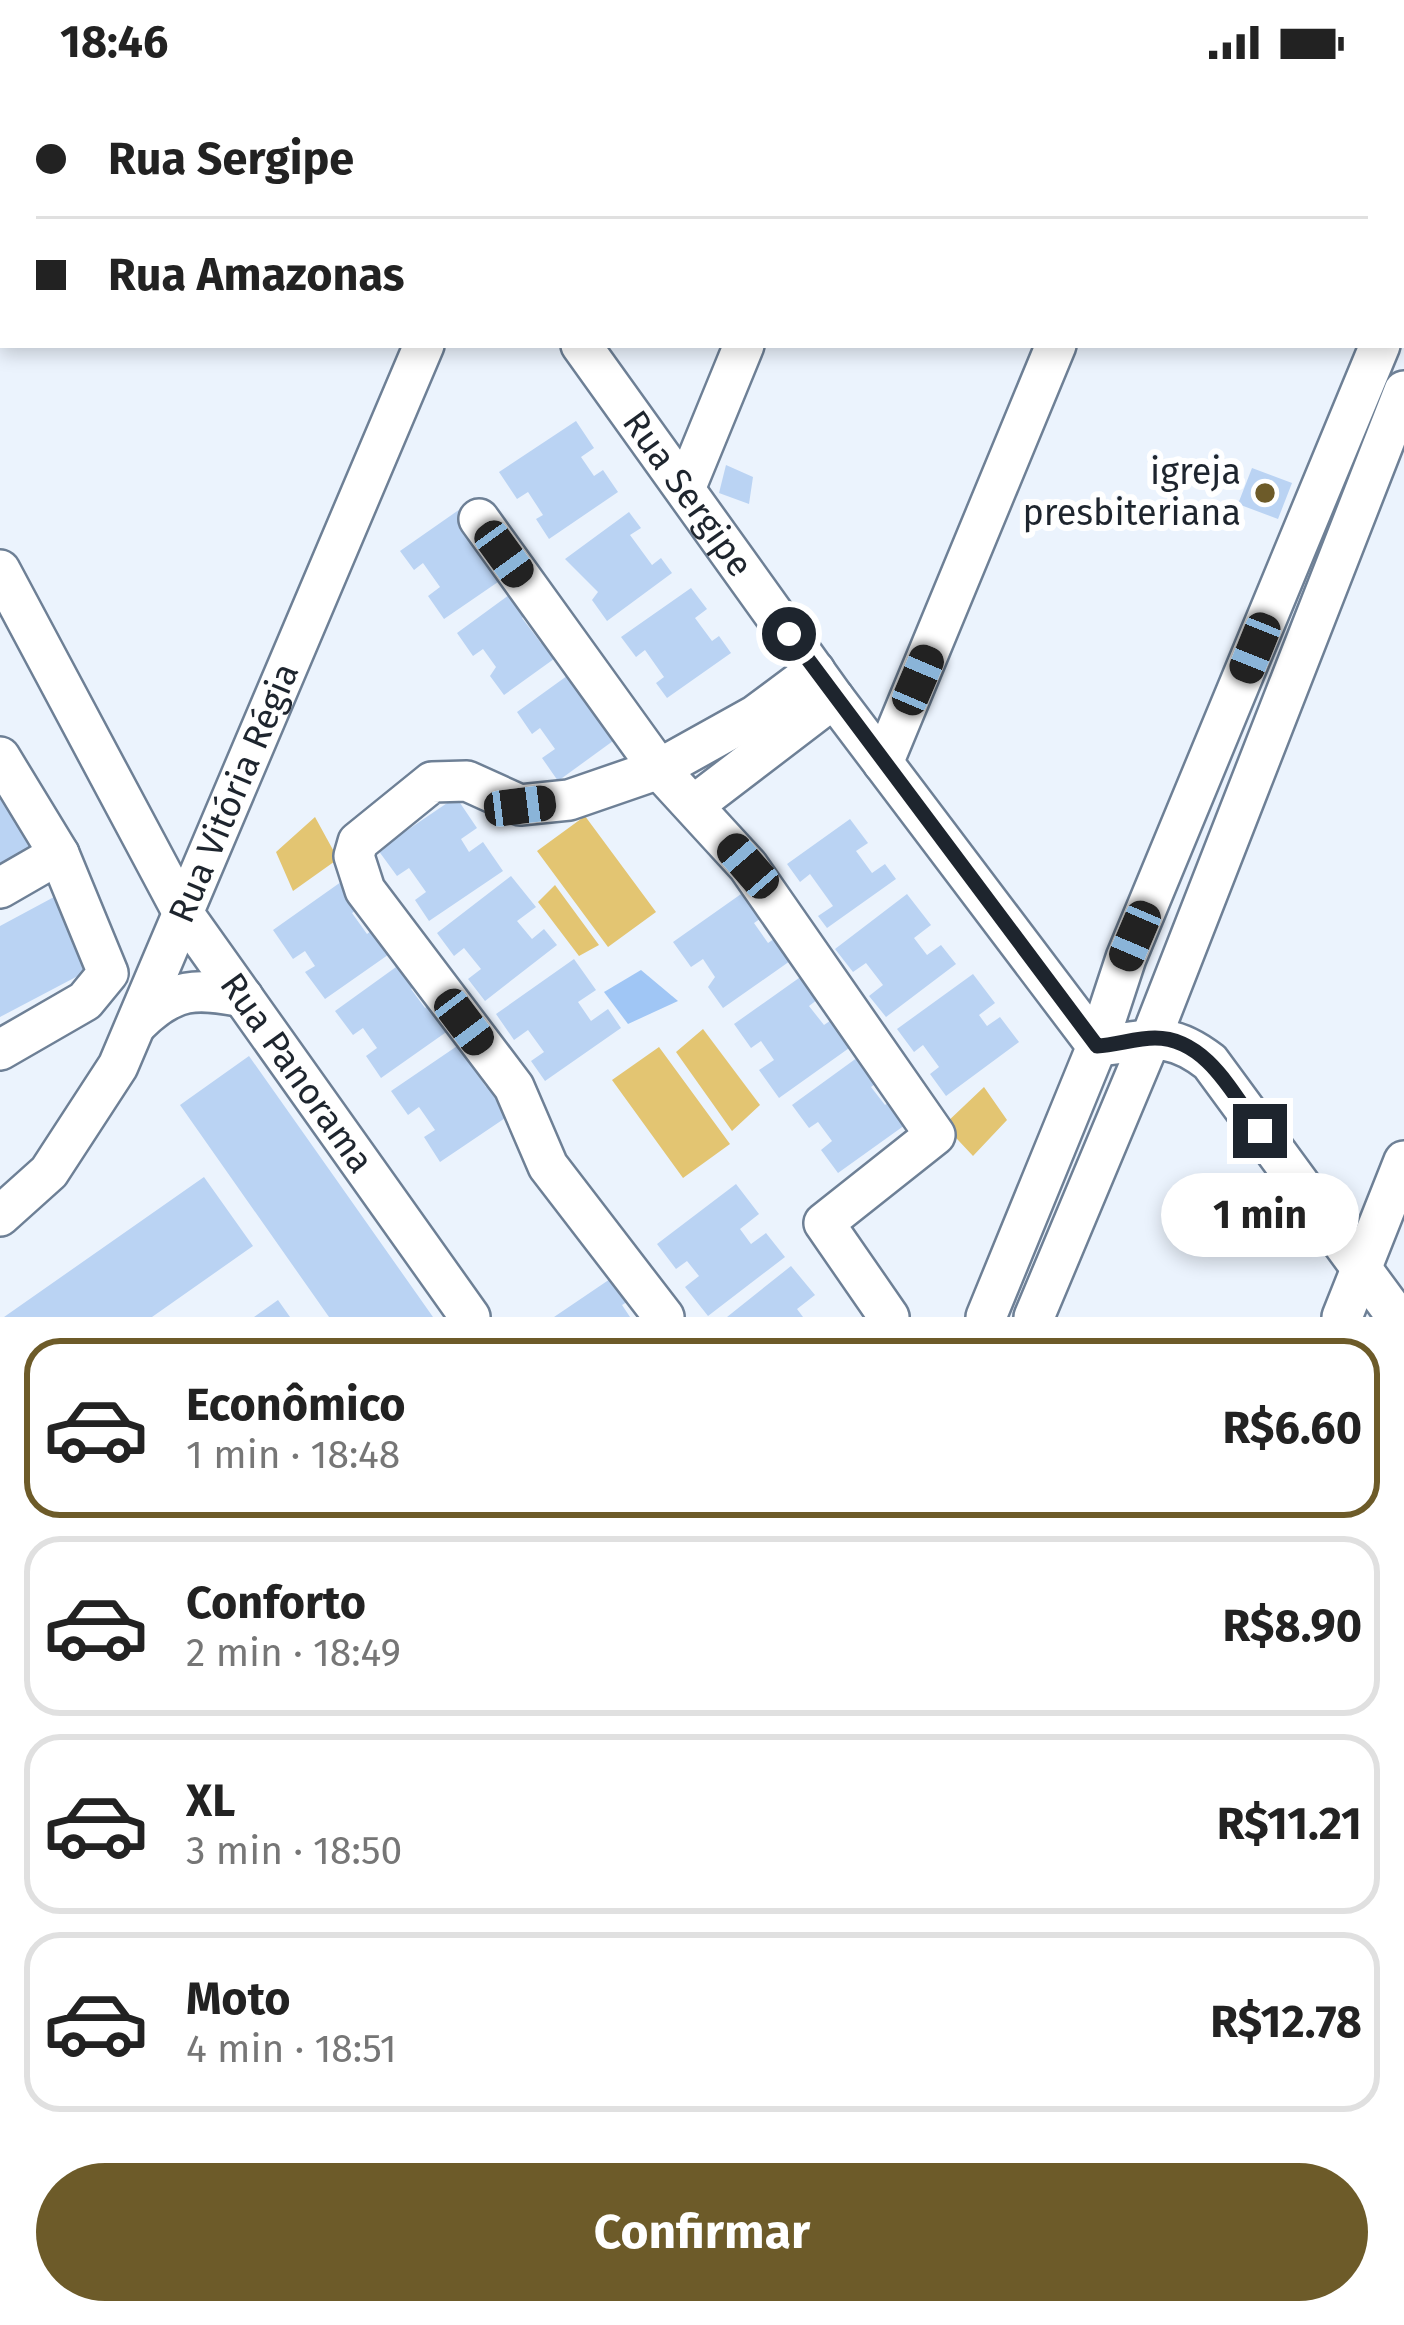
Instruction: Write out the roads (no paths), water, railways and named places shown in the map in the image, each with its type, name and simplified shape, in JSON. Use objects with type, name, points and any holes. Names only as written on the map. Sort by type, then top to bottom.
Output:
[{"type":"street","name":"Rua Vitória Régia","points":[[0,1216],[49,1172],[118,1066],[423,348]]},
{"type":"street","name":"Rua Sergipe","points":[[582,348],[825,684],[1097,1046]]},
{"type":"street","points":[[685,489],[743,348]]},
{"type":"street","points":[[884,763],[1055,348]]},
{"type":"street","points":[[986,1317],[1097,1046],[1132,944],[1379,348]]},
{"type":"street","points":[[1034,1317],[1174,979],[1404,391]]},
{"type":"street","points":[[478,518],[659,769],[748,866],[935,1135],[824,1223],[889,1317]]},
{"type":"street","name":"Rua Panorama","points":[[0,570],[183,913],[470,1317]]},
{"type":"street","points":[[664,1317],[548,1166],[514,1088],[365,890],[354,856],[358,842],[431,782],[467,781],[520,806],[569,800],[659,769],[756,715],[825,684]]},
{"type":"street","points":[[694,805],[825,684]]},
{"type":"street","points":[[0,757],[59,854],[108,974],[85,1000],[0,1051]]},
{"type":"street","points":[[0,888],[59,854]]},
{"type":"street","points":[[1174,979],[1194,1016],[1210,1062]]},
{"type":"street","points":[[134,1027],[160,1001],[189,988],[243,998]]},
{"type":"street","points":[[1097,1046],[1150,1038],[1182,1040],[1210,1062],[1396,1317]]},
{"type":"street","points":[[1342,1317],[1404,1161]]},
{"type":"water","points":[[641,970],[678,1001],[628,1024],[604,992]]},
{"type":"place","name":"igreja presbiteriana","points":[[1265,493]]}]
